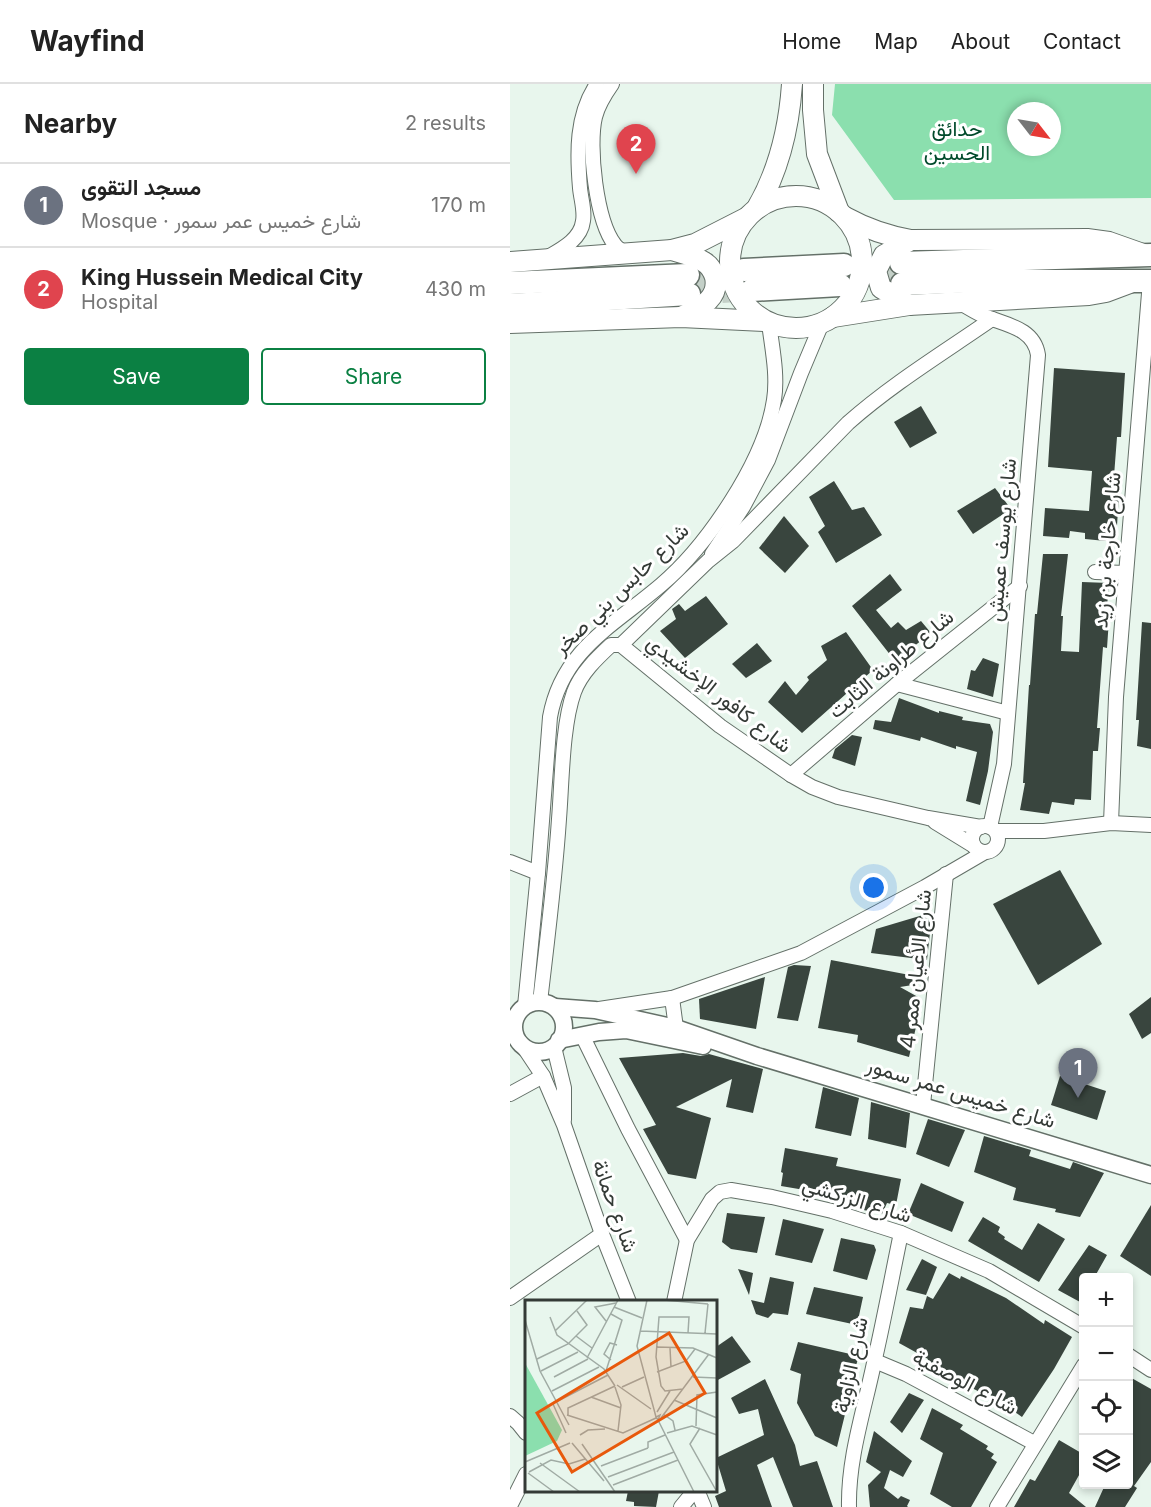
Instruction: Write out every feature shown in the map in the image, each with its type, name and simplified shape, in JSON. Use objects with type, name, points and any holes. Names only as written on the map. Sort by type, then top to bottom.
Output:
[{"type":"highway","points":[[904,284],[1147,254]]},
{"type":"highway","points":[[748,280],[842,275]]},
{"type":"highway","points":[[904,284],[977,281],[1146,281]]},
{"type":"highway","points":[[510,284],[688,284],[510,305]]},
{"type":"main road","points":[[767,322],[752,313],[742,302],[730,274],[729,259],[737,230],[751,213],[771,181],[781,151],[792,84]]},
{"type":"main road","points":[[813,84],[813,119],[817,154],[842,214],[853,227],[860,245],[862,264],[861,276],[851,299],[828,320]]},
{"type":"main road","points":[[510,262],[672,250],[695,244],[777,198],[799,195],[820,200],[874,232],[890,237],[911,240],[1064,239],[1109,242],[1147,254]]},
{"type":"main road","points":[[1064,239],[1073,221]]},
{"type":"main road","points":[[911,240],[884,255],[876,271],[881,288],[904,284],[959,302],[1089,295],[1146,281]]},
{"type":"main road","points":[[672,250],[703,261],[711,268],[715,278],[716,288],[712,297],[681,317]]},
{"type":"main road","points":[[510,323],[681,317],[767,322],[796,329],[828,320],[904,284]]},
{"type":"street","points":[[544,260],[570,243],[579,232],[583,221],[579,134],[588,100],[597,84]]},
{"type":"street","points":[[612,84],[600,103],[596,117],[593,166],[608,233],[615,245],[626,254]]},
{"type":"street","name":"شارع خارجة بن زيد","points":[[1111,823],[1116,697],[1146,281]]},
{"type":"street","name":"شارع يوسف عميش","points":[[959,302],[1027,334],[1034,340],[1038,355],[1004,764],[991,832],[973,835],[978,848]]},
{"type":"street","name":"شارع حابس بني صخر","points":[[530,1007],[558,841],[570,704],[575,688],[596,659],[611,645],[621,645],[708,561],[733,541],[866,407],[917,369],[992,319]]},
{"type":"street","name":"شارع حابس بني صخر","points":[[708,561],[761,474],[828,320]]},
{"type":"street","name":"شارع حابس بني صخر","points":[[530,1007],[538,873],[553,700],[570,666],[587,646],[661,585],[689,557],[716,524],[741,484],[759,447],[774,400],[776,385],[767,322]]},
{"type":"street","points":[[1095,572],[1126,573]]},
{"type":"street","name":"شارع طراونة الثابت","points":[[791,776],[897,684],[1020,586]]},
{"type":"street","name":"شارع كافور الإخشيدي","points":[[621,645],[720,726],[791,776],[838,797],[991,832],[1044,831],[1111,823],[1151,825]]},
{"type":"street","points":[[897,684],[1008,713]]},
{"type":"street","name":"شارع كافور الإخشيدي","points":[[928,818],[978,848]]},
{"type":"street","points":[[595,1010],[672,998],[801,953],[925,888],[978,848],[994,849],[991,832]]},
{"type":"street","points":[[510,862],[538,873]]},
{"type":"street","name":"شارع الأعيان ممر 4","points":[[923,1104],[946,874]]},
{"type":"street","points":[[672,998],[676,1028]]},
{"type":"street","points":[[530,1007],[563,1019],[563,1034],[548,1050],[533,1051],[515,1037],[514,1026],[530,1007]]},
{"type":"street","name":"شارع خميس عمر سمور","points":[[530,1007],[595,1010],[676,1028],[758,1056],[923,1104],[1151,1175]]},
{"type":"street","name":"شارع خميس عمر سمور","points":[[557,1043],[599,1032],[626,1030],[758,1056]]},
{"type":"street","name":"شارع حمانة","points":[[515,1037],[543,1076],[564,1125],[602,1234],[628,1300]]},
{"type":"street","points":[[583,1037],[628,1129],[687,1240]]},
{"type":"street","name":"شارع حمانة","points":[[557,1043],[564,1088],[564,1125]]},
{"type":"street","points":[[510,1094],[543,1076]]},
{"type":"street","name":"شارع الزركشي","points":[[674,1300],[687,1240],[712,1199],[720,1192],[731,1190],[832,1211],[901,1233],[989,1271],[1079,1325]]},
{"type":"street","name":"شارع الزاوية","points":[[849,1507],[852,1457],[875,1361],[901,1233]]},
{"type":"street","points":[[510,1298],[602,1234]]},
{"type":"street","points":[[1133,1358],[1151,1370]]},
{"type":"street","name":"شارع الوصفية","points":[[875,1361],[906,1374],[1034,1443]]},
{"type":"street","points":[[997,1507],[1079,1371]]},
{"type":"street","points":[[510,1416],[525,1432]]},
{"type":"street","points":[[510,1506],[525,1476]]},
{"type":"street","points":[[676,1507],[679,1492]]},
{"type":"street","points":[[681,1507],[695,1492]]},
{"type":"street","points":[[696,1492],[704,1507]]},
{"type":"green space","name":"حدائق الحسين","points":[[835,84],[1151,84],[1151,198],[894,200],[832,115]]},
{"type":"building","points":[[1054,368],[1125,373],[1121,437],[1117,437],[1114,476],[1120,477],[1116,542],[1085,539],[1085,533],[1070,531],[1069,538],[1043,536],[1045,508],[1089,511],[1092,471],[1048,467]]},
{"type":"building","points":[[921,406],[937,433],[910,448],[894,422]]},
{"type":"building","points":[[834,481],[852,510],[864,507],[882,535],[836,563],[818,532],[825,526],[809,497]]},
{"type":"building","points":[[995,488],[1011,509],[973,534],[957,511]]},
{"type":"building","points":[[784,516],[809,546],[785,573],[759,548]]},
{"type":"building","points":[[1043,554],[1068,554],[1061,616],[1063,616],[1061,651],[1079,652],[1082,582],[1109,583],[1106,619],[1109,619],[1107,648],[1103,647],[1097,728],[1100,728],[1098,751],[1093,751],[1091,800],[1075,799],[1074,805],[1052,802],[1049,814],[1020,810],[1025,783],[1023,783],[1035,614],[1037,614]]},
{"type":"building","points":[[890,574],[902,590],[876,610],[891,628],[898,622],[906,630],[921,621],[931,633],[895,661],[852,606]]},
{"type":"building","points":[[706,596],[728,624],[685,658],[660,631],[676,619],[672,609],[679,604],[685,611]]},
{"type":"building","points":[[1142,622],[1151,623],[1151,749],[1137,746],[1139,720],[1136,720]]},
{"type":"building","points":[[846,632],[873,670],[802,733],[768,702],[785,681],[796,695],[809,680],[807,677],[827,660],[821,646]]},
{"type":"building","points":[[757,643],[772,661],[746,678],[732,664]]},
{"type":"building","points":[[983,658],[999,664],[993,697],[967,689],[971,670],[975,671]]},
{"type":"building","points":[[899,698],[939,713],[939,711],[963,717],[962,720],[990,724],[993,732],[988,771],[980,805],[966,801],[977,752],[956,746],[956,749],[921,737],[920,741],[873,729],[875,720],[891,722]]},
{"type":"building","points":[[852,735],[862,737],[855,766],[832,758],[835,749]]},
{"type":"building","points":[[1060,870],[1102,944],[1038,985],[993,904]]},
{"type":"building","points":[[923,915],[931,923],[927,960],[871,953],[876,929]]},
{"type":"building","points":[[831,960],[915,976],[919,984],[900,987],[918,997],[915,1008],[920,1010],[909,1057],[857,1042],[858,1035],[818,1028]]},
{"type":"building","points":[[811,966],[798,1021],[777,1018],[788,967]]},
{"type":"building","points":[[765,977],[756,1029],[700,1019],[699,999]]},
{"type":"building","points":[[1151,997],[1151,1033],[1142,1039],[1129,1014]]},
{"type":"building","points":[[683,1053],[701,1056],[709,1054],[763,1069],[753,1113],[726,1107],[732,1079],[676,1107],[711,1118],[696,1179],[668,1174],[643,1129],[656,1125],[619,1058]]},
{"type":"building","points":[[1060,1076],[1106,1091],[1097,1120],[1051,1105]]},
{"type":"building","points":[[823,1087],[859,1098],[851,1136],[815,1128]]},
{"type":"building","points":[[871,1102],[910,1113],[906,1148],[868,1139]]},
{"type":"building","points":[[928,1119],[965,1130],[949,1167],[916,1154]]},
{"type":"building","points":[[984,1136],[1031,1150],[1029,1156],[1070,1169],[1073,1162],[1104,1173],[1080,1217],[1055,1212],[1056,1209],[1013,1200],[1016,1188],[974,1172]]},
{"type":"building","points":[[785,1148],[838,1158],[836,1166],[901,1179],[896,1205],[887,1203],[882,1214],[845,1206],[846,1197],[781,1186]]},
{"type":"building","points":[[921,1183],[964,1202],[952,1232],[908,1214]]},
{"type":"building","points":[[1151,1205],[1151,1276],[1120,1256]]},
{"type":"building","points":[[727,1213],[765,1217],[757,1253],[731,1249],[722,1242]]},
{"type":"building","points":[[983,1217],[1000,1227],[998,1232],[1005,1237],[1004,1239],[1022,1250],[1038,1223],[1065,1239],[1039,1282],[968,1241]]},
{"type":"building","points":[[783,1219],[824,1229],[812,1263],[775,1255]]},
{"type":"building","points":[[841,1238],[874,1245],[876,1250],[867,1280],[833,1271]]},
{"type":"building","points":[[1089,1245],[1107,1255],[1097,1273],[1079,1273],[1079,1301],[1058,1290]]},
{"type":"building","points":[[922,1259],[937,1267],[926,1295],[906,1290]]},
{"type":"building","points":[[738,1269],[753,1273],[749,1295]]},
{"type":"building","points":[[949,1273],[960,1279],[961,1276],[1006,1298],[1044,1324],[1045,1320],[1072,1337],[1022,1417],[989,1394],[988,1396],[925,1365],[928,1359],[899,1343],[910,1307],[923,1309],[927,1296],[933,1299]]},
{"type":"building","points":[[770,1277],[794,1282],[788,1315],[773,1313],[768,1318],[756,1314],[751,1300],[764,1303]]},
{"type":"building","points":[[814,1287],[863,1297],[857,1325],[806,1314]]},
{"type":"building","points":[[732,1336],[751,1362],[717,1380],[717,1346]]},
{"type":"building","points":[[798,1342],[859,1356],[846,1397],[849,1398],[837,1447],[815,1436],[797,1403],[801,1374],[790,1370]]},
{"type":"building","points":[[765,1379],[795,1445],[800,1466],[817,1461],[833,1507],[793,1507],[773,1457],[757,1465],[772,1507],[719,1507],[715,1496],[726,1491],[717,1458],[764,1435],[758,1409],[739,1414],[731,1398]]},
{"type":"building","points":[[1133,1379],[1151,1389],[1151,1462],[1134,1486],[1137,1488],[1125,1507],[1095,1507],[1103,1489],[1133,1489]]},
{"type":"building","points":[[909,1393],[924,1400],[902,1433],[890,1422]]},
{"type":"building","points":[[932,1408],[963,1425],[960,1429],[988,1446],[986,1449],[994,1454],[991,1458],[997,1462],[971,1507],[952,1507],[930,1494],[943,1453],[920,1439]]},
{"type":"building","points":[[874,1431],[912,1461],[903,1477],[890,1470],[884,1488],[898,1499],[901,1496],[910,1500],[908,1507],[870,1507],[868,1485],[881,1472],[866,1462]]},
{"type":"building","points":[[1059,1440],[1079,1452],[1079,1475],[1069,1493],[1086,1507],[1014,1507],[1030,1479],[1035,1481]]},
{"type":"building","points":[[628,1492],[659,1492],[656,1507],[634,1506],[634,1502],[626,1501]]},
{"type":"tunnel","points":[[844,265],[899,263]]},
{"type":"tunnel","points":[[688,275],[744,270]]},
{"type":"tunnel","points":[[840,285],[901,284]]},
{"type":"tunnel","points":[[689,294],[752,290]]},
{"type":"place","name":"King Hussein Medical City","points":[[636,174]]},
{"type":"place","name":"مسجد التقوى","points":[[1078,1098]]}]
